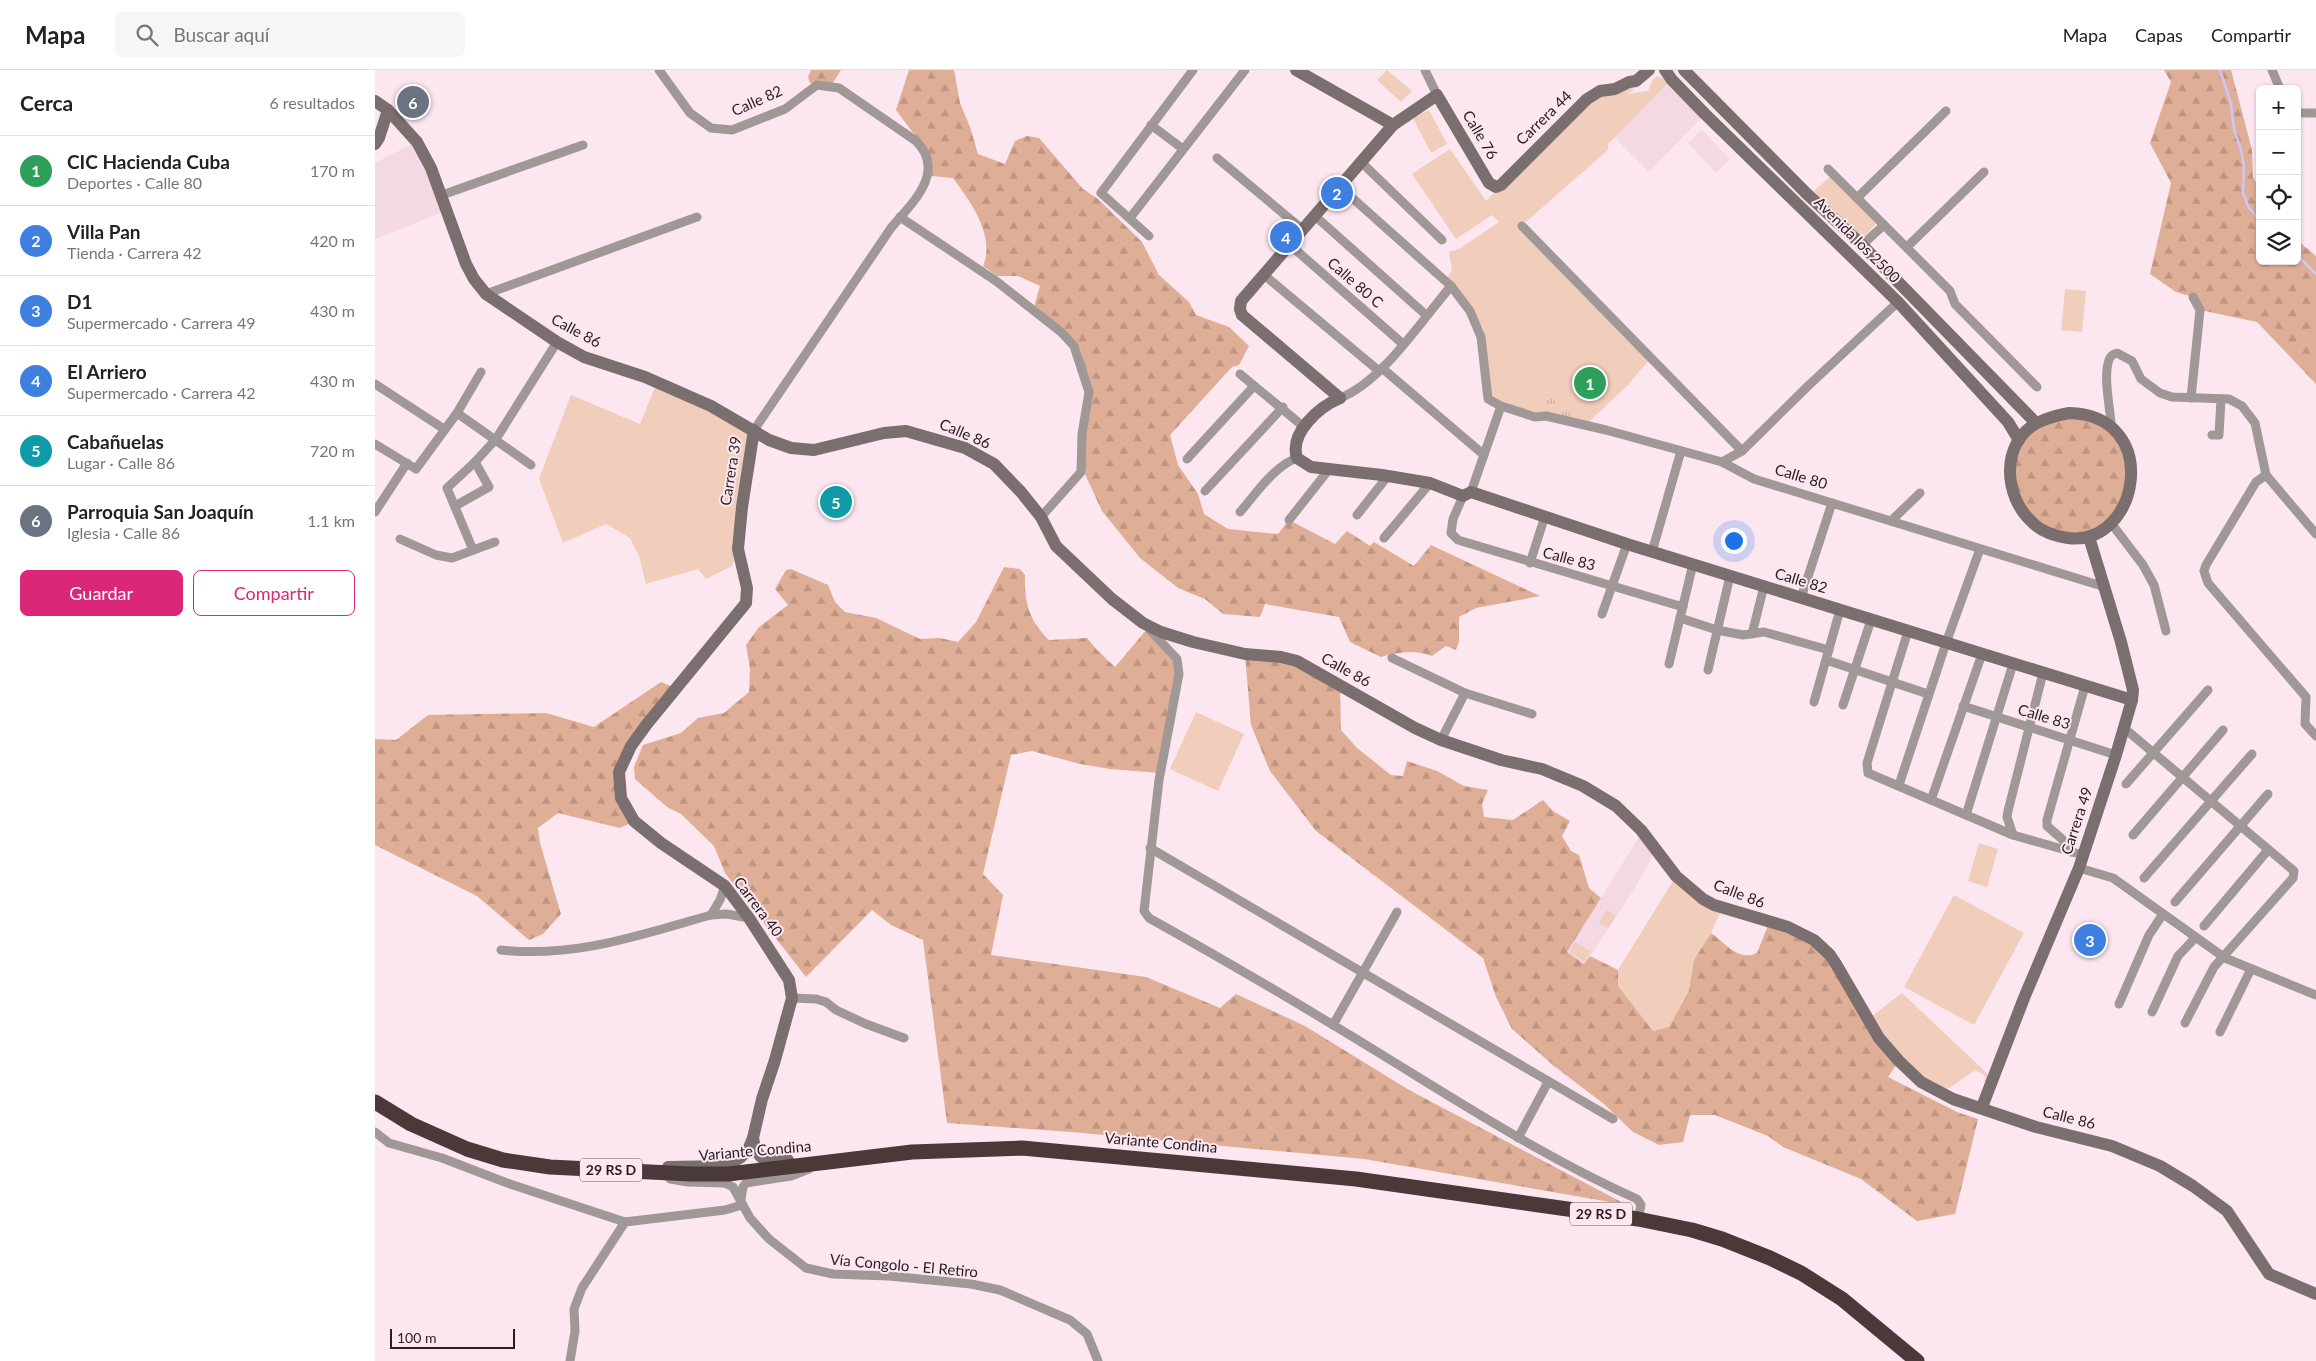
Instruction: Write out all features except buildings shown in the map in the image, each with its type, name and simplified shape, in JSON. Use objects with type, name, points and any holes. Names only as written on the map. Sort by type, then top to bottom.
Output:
[{"type":"highway","name":"Variante Condina","points":[[375,1102],[411,1124],[448,1142],[503,1160],[550,1167],[728,1174],[912,1152],[1022,1148],[1391,1183],[1497,1200],[1638,1219],[1692,1230],[1722,1239],[1770,1258],[1842,1298],[1917,1361]]},
{"type":"main road","points":[[1296,70],[1393,125]]},
{"type":"main road","name":"Carrera 44","points":[[1496,187],[1501,185],[1587,99],[1601,91],[1615,89],[1629,82],[1636,81],[1649,70]]},
{"type":"main road","name":"Avenida los 2500","points":[[1665,70],[1672,80],[1705,114],[1898,302],[2009,422],[2019,440]]},
{"type":"main road","name":"Avenida los 2500","points":[[1684,70],[1799,186],[1862,245],[2036,424]]},
{"type":"main road","points":[[1340,398],[1243,315],[1239,309],[1241,301],[1393,125],[1438,96]]},
{"type":"main road","name":"Calle 76","points":[[1438,96],[1489,183],[1496,187]]},
{"type":"main road","name":"Calle 86","points":[[375,101],[387,110],[417,142],[442,194],[466,264],[486,294],[557,342],[584,357],[645,377],[703,402],[769,440],[802,450],[814,450],[884,432],[906,431],[933,437],[965,448],[994,464],[1041,516],[1056,546],[1112,598],[1143,622],[1161,632],[1193,642],[1245,654],[1281,657],[1297,661],[1441,740],[1501,760],[1542,769],[1583,786],[1616,806],[1641,830],[1666,860],[1676,876],[1703,899],[1788,928],[1814,940],[1830,955],[1879,1038],[1911,1073],[1933,1089],[1953,1098],[2036,1127],[2076,1136],[2129,1152],[2173,1173],[2227,1211],[2269,1274],[2316,1294]]},
{"type":"main road","points":[[375,144],[379,138],[387,110]]},
{"type":"main road","points":[[1297,458],[1295,446],[1297,437],[1304,427],[1330,403],[1340,398]]},
{"type":"main road","points":[[1328,468],[1308,460],[1303,446],[1310,433],[1336,408],[1340,398]]},
{"type":"main road","points":[[2069,412],[2098,417],[2111,424],[2128,451],[2131,480],[2121,512],[2111,523],[2089,537],[2080,540],[2049,533],[2032,522],[2018,507],[2011,491],[2010,470],[2013,451],[2019,440],[2036,424],[2069,412]]},
{"type":"main road","name":"Carrera 39","points":[[675,688],[746,603],[747,588],[738,549],[742,507],[754,430]]},
{"type":"main road","name":"Calle 82","points":[[1297,458],[1311,467],[1430,483],[1545,516],[1652,552],[2131,700]]},
{"type":"main road","name":"Carrera 49","points":[[1982,1107],[2116,755],[2133,690],[2105,587],[2089,537]]},
{"type":"main road","name":"Carrera 40","points":[[675,688],[631,746],[619,772],[621,798],[634,821],[661,843],[725,886],[749,918],[789,980],[792,998]]},
{"type":"main road","points":[[650,1172],[665,1167],[726,1166],[741,1157],[748,1150],[792,998]]},
{"type":"main road","points":[[753,1138],[755,1151],[761,1158],[767,1161],[822,1156],[860,1158]]},
{"type":"street","name":"Calle 82","points":[[659,70],[690,113],[711,128],[732,130],[785,108],[817,85],[831,86]]},
{"type":"street","points":[[1149,236],[1101,193],[1193,70]]},
{"type":"street","points":[[1130,218],[1245,70]]},
{"type":"street","name":"Calle 76","points":[[1425,70],[1438,96]]},
{"type":"street","points":[[2273,70],[2279,85]]},
{"type":"street","name":"Carrera 39","points":[[754,430],[818,333],[927,179],[930,165],[926,151],[839,88],[831,86]]},
{"type":"street","points":[[1857,198],[1946,111]]},
{"type":"street","points":[[2301,113],[2316,113]]},
{"type":"street","points":[[1151,125],[1183,149]]},
{"type":"street","points":[[442,194],[583,145]]},
{"type":"street","points":[[1217,158],[1302,229]]},
{"type":"street","points":[[1361,162],[1442,240]]},
{"type":"street","points":[[1828,169],[1907,247],[1949,291],[1955,304],[2037,387]]},
{"type":"street","points":[[1907,247],[1983,172]]},
{"type":"street","points":[[1340,187],[1451,286],[1380,370],[1351,394],[1340,398]]},
{"type":"street","points":[[1314,215],[1426,315]]},
{"type":"street","points":[[486,294],[697,217]]},
{"type":"street","points":[[901,217],[997,281],[1061,332],[1074,346],[1089,392],[1082,434],[1081,472],[1041,516]]},
{"type":"street","points":[[1862,245],[1884,225]]},
{"type":"street","points":[[1522,226],[1742,451]]},
{"type":"street","name":"Calle 80 C","points":[[1289,244],[1403,344]]},
{"type":"street","points":[[1263,274],[1485,455]]},
{"type":"street","name":"Calle 80","points":[[1451,286],[1477,323],[1484,354],[1488,399],[1501,406],[1535,417],[1546,416],[1606,430],[1722,462],[1754,479],[2105,587]]},
{"type":"street","points":[[2191,398],[2200,310],[2193,297]]},
{"type":"street","points":[[1722,462],[1742,451],[1898,302]]},
{"type":"street","points":[[473,550],[447,488],[475,462],[495,439],[557,342]]},
{"type":"street","points":[[2111,424],[2107,370],[2109,360],[2112,355],[2117,353],[2132,361],[2141,379],[2150,388],[2172,397],[2229,399],[2242,406],[2255,423],[2266,475],[2316,534]]},
{"type":"street","points":[[377,448],[416,469],[457,413],[481,372]]},
{"type":"street","points":[[1240,374],[1304,427]]},
{"type":"street","points":[[375,384],[444,429]]},
{"type":"street","points":[[1187,459],[1254,386]]},
{"type":"street","points":[[2212,435],[2219,435],[2221,399]]},
{"type":"street","points":[[1467,494],[1485,455],[1501,406]]},
{"type":"street","points":[[1205,491],[1283,408]]},
{"type":"street","points":[[457,413],[531,465]]},
{"type":"street","points":[[1652,552],[1681,451]]},
{"type":"street","points":[[1240,512],[1273,474],[1288,461],[1297,458]]},
{"type":"street","points":[[455,506],[489,487],[475,462]]},
{"type":"street","points":[[375,512],[407,463]]},
{"type":"street","points":[[1289,520],[1328,468]]},
{"type":"street","points":[[2266,475],[2256,482],[2204,571],[2208,583],[2306,697],[2305,724],[2316,736]]},
{"type":"street","points":[[1357,515],[1387,477]]},
{"type":"street","points":[[1384,538],[1430,483]]},
{"type":"street","points":[[1891,521],[1920,493]]},
{"type":"street","name":"Calle 83","points":[[1467,494],[1453,519],[1451,533],[1458,540],[1683,607]]},
{"type":"street","points":[[1801,598],[1832,503]]},
{"type":"street","points":[[1530,562],[1545,516]]},
{"type":"street","points":[[2111,523],[2143,565],[2154,585],[2166,631]]},
{"type":"street","points":[[400,539],[452,558],[495,542]]},
{"type":"street","points":[[1602,614],[1627,544]]},
{"type":"street","points":[[1899,785],[1946,643],[1980,550]]},
{"type":"street","points":[[1669,664],[1693,564]]},
{"type":"street","points":[[1708,670],[1730,576]]},
{"type":"street","points":[[1753,634],[1764,586]]},
{"type":"street","points":[[1814,702],[1840,610]]},
{"type":"street","points":[[1680,618],[1717,630],[1743,635],[1764,632],[1829,650]]},
{"type":"street","points":[[1843,705],[1871,620]]},
{"type":"street","points":[[1143,622],[1171,650],[1177,659],[1179,674],[1159,780],[1150,848],[1144,910],[1149,918],[1333,1024],[1518,1138],[1585,1176],[1637,1199],[1641,1205],[1638,1219]]},
{"type":"street","points":[[1908,631],[1891,681],[1867,764],[1868,773],[2013,835],[2078,858],[2113,878],[2225,958],[2316,995]]},
{"type":"street","points":[[1931,800],[1982,654]]},
{"type":"street","points":[[1392,658],[1465,693],[1531,714]]},
{"type":"street","points":[[1826,660],[1929,694]]},
{"type":"street","points":[[1966,815],[2013,664]]},
{"type":"street","points":[[2013,835],[2007,817],[2008,811],[2043,673]]},
{"type":"street","points":[[2078,858],[2062,839],[2047,826],[2047,820],[2085,686]]},
{"type":"street","points":[[2126,784],[2208,690]]},
{"type":"street","points":[[1441,740],[1465,693]]},
{"type":"street","name":"Calle 83","points":[[1963,706],[2116,755]]},
{"type":"street","points":[[2124,728],[2294,871],[2293,878],[2225,958],[2214,967],[2185,1023]]},
{"type":"street","points":[[2133,835],[2223,730]]},
{"type":"street","points":[[2144,878],[2252,754]]},
{"type":"street","points":[[2175,902],[2268,794]]},
{"type":"street","points":[[1150,848],[1613,1119]]},
{"type":"street","points":[[2204,926],[2268,850]]},
{"type":"street","points":[[711,915],[720,900],[725,886]]},
{"type":"street","points":[[1333,1024],[1364,973],[1397,912]]},
{"type":"street","points":[[501,950],[530,953],[575,950],[711,915],[727,914],[749,918]]},
{"type":"street","points":[[2119,1004],[2149,935],[2163,914]]},
{"type":"street","points":[[2152,1012],[2179,956],[2195,938]]},
{"type":"street","points":[[2220,1032],[2251,969]]},
{"type":"street","points":[[792,998],[816,999],[826,1002],[836,1010],[858,1021],[904,1038]]},
{"type":"street","points":[[1518,1138],[1548,1082]]},
{"type":"street","points":[[375,1132],[389,1144],[442,1158],[511,1184],[625,1222],[725,1210],[741,1202],[743,1187],[746,1183],[791,1176],[824,1163]]},
{"type":"street","name":"Vía Congolo - El Retiro","points":[[650,1172],[688,1182],[725,1183],[733,1187],[750,1218],[769,1239],[806,1268],[833,1274],[889,1276],[971,1284],[1000,1290],[1070,1320],[1087,1334],[1098,1361]]},
{"type":"street","points":[[570,1361],[575,1331],[574,1309],[582,1288],[625,1222]]},
{"type":"shaded area","points":[[1669,82],[1705,114],[1649,172],[1614,137]]},
{"type":"shaded area","points":[[1702,130],[1730,159],[1716,173],[1688,143]]},
{"type":"shaded area","points":[[417,142],[448,210],[375,239],[375,163]]},
{"type":"shaded area","points":[[1641,834],[1654,853],[1636,886],[1585,964],[1567,952]]},
{"type":"green space","points":[[811,70],[841,70],[831,86],[810,83],[808,77]]},
{"type":"green space","points":[[909,70],[954,70],[960,103],[978,154],[1005,164],[1015,141],[1027,136],[1039,138],[1083,189],[1098,199],[1142,242],[1159,275],[1189,302],[1196,315],[1229,327],[1249,346],[1239,365],[1232,367],[1170,435],[1178,465],[1198,494],[1204,514],[1228,529],[1278,534],[1289,520],[1335,544],[1347,531],[1370,546],[1374,542],[1414,566],[1431,545],[1540,596],[1476,608],[1459,617],[1459,642],[1456,650],[1446,646],[1432,656],[1419,652],[1407,652],[1381,657],[1350,642],[1339,617],[1265,604],[1260,617],[1223,614],[1205,599],[1178,588],[1140,558],[1102,511],[1085,474],[1082,434],[1089,392],[1080,348],[1033,310],[1040,286],[1018,276],[997,276],[983,266],[986,255],[984,231],[967,197],[953,178],[932,176],[931,157],[896,110]]},
{"type":"green space","points":[[1387,70],[1412,91],[1401,102],[1377,80]]},
{"type":"green space","points":[[2164,70],[2231,70],[2252,150],[2253,177],[2256,183],[2256,265],[2301,265],[2301,243],[2316,256],[2316,384],[2257,322],[2200,310],[2193,297],[2176,292],[2150,274],[2171,183],[2150,143],[2171,82]]},
{"type":"green space","points":[[1658,76],[1669,82],[1608,144],[1608,150],[1527,221],[1521,223],[1517,229],[1522,226],[1651,358],[1628,385],[1590,421],[1552,381],[1535,417],[1488,399],[1483,327],[1477,323],[1445,282],[1452,270],[1449,252],[1459,249],[1499,222],[1492,215],[1456,239],[1412,174],[1450,149],[1486,201],[1537,150],[1595,98],[1629,82],[1633,90],[1627,94],[1648,91],[1653,79]]},
{"type":"green space","points":[[1429,110],[1447,144],[1431,153],[1413,118]]},
{"type":"green space","points":[[1830,177],[1877,223],[1861,239],[1814,191]]},
{"type":"green space","points":[[2065,289],[2086,291],[2082,332],[2061,330]]},
{"type":"green space","points":[[1552,381],[1590,421],[1588,425],[1535,417]]},
{"type":"green space","points":[[656,385],[752,433],[738,549],[732,566],[706,579],[698,569],[646,584],[639,556],[630,538],[606,524],[563,543],[539,479],[571,395],[640,424]]},
{"type":"green space","points":[[2055,416],[2098,417],[2128,451],[2128,494],[2098,533],[2062,537],[2018,507],[2013,451],[2036,423]]},
{"type":"green space","points":[[1004,567],[1020,569],[1025,575],[1029,610],[1042,633],[1049,640],[1087,638],[1115,667],[1148,628],[1178,664],[1160,773],[1110,769],[1080,764],[1032,751],[1011,755],[983,874],[1003,895],[991,955],[1146,977],[1220,1008],[1236,994],[1305,1026],[1409,1090],[1627,1205],[1364,1159],[1071,1132],[947,1123],[923,940],[891,925],[872,910],[806,977],[725,873],[714,846],[681,814],[667,807],[635,779],[634,767],[643,745],[681,733],[698,718],[724,713],[749,692],[750,669],[746,645],[759,627],[788,605],[775,589],[786,570],[791,569],[828,585],[835,602],[845,612],[876,618],[920,639],[940,638],[958,642],[976,622]]},
{"type":"green space","points":[[1245,654],[1272,656],[1340,685],[1341,730],[1357,748],[1391,775],[1403,776],[1407,761],[1437,771],[1464,786],[1488,790],[1482,804],[1484,817],[1513,820],[1543,800],[1553,811],[1570,821],[1562,836],[1571,851],[1579,855],[1589,888],[1601,898],[1567,952],[1584,964],[1590,956],[1618,970],[1618,986],[1653,1031],[1669,1027],[1689,990],[1694,960],[1711,933],[1733,950],[1744,955],[1757,953],[1769,923],[1820,946],[1899,1061],[1888,1077],[1957,1112],[1978,1119],[1955,1214],[1917,1221],[1861,1179],[1783,1147],[1768,1136],[1715,1115],[1690,1115],[1683,1142],[1659,1145],[1633,1132],[1604,1104],[1554,1066],[1512,1029],[1496,997],[1483,958],[1316,831],[1270,771],[1251,725]]},
{"type":"green space","points":[[661,682],[675,688],[622,765],[621,798],[634,821],[620,828],[558,813],[538,828],[540,843],[561,914],[543,934],[529,940],[477,896],[375,845],[375,739],[396,740],[428,715],[546,713],[594,727]]},
{"type":"green space","points":[[1196,712],[1244,734],[1218,791],[1170,769]]},
{"type":"green space","points":[[1979,843],[1998,849],[1987,887],[1968,881]]},
{"type":"green space","points":[[1676,876],[1723,907],[1711,933],[1694,960],[1689,989],[1669,1027],[1653,1031],[1618,986],[1618,970]]},
{"type":"green space","points":[[1954,895],[2024,933],[1974,1025],[1904,987]]},
{"type":"green space","points":[[1607,910],[1616,916],[1608,929],[1599,923]]},
{"type":"green space","points":[[1575,942],[1591,952],[1584,962],[1569,952]]},
{"type":"green space","points":[[1902,993],[1993,1079],[1989,1087],[1984,1081],[1986,1078],[1983,1074],[1975,1070],[1942,1093],[1933,1089],[1867,1020]]},
{"type":"waterway","points":[[2220,70],[2231,104],[2234,129],[2244,166],[2243,193],[2249,208],[2256,216]]},
{"type":"waterway","points":[[2301,259],[2316,274]]},
{"type":"place","name":"Parroquia San Joaquín","points":[[413,102]]},
{"type":"place","name":"Villa Pan","points":[[1337,193]]},
{"type":"place","name":"El Arriero","points":[[1286,237]]},
{"type":"place","name":"CIC Hacienda Cuba","points":[[1590,383]]},
{"type":"place","name":"Cabañuelas","points":[[836,502]]},
{"type":"place","name":"D1","points":[[2090,940]]}]
